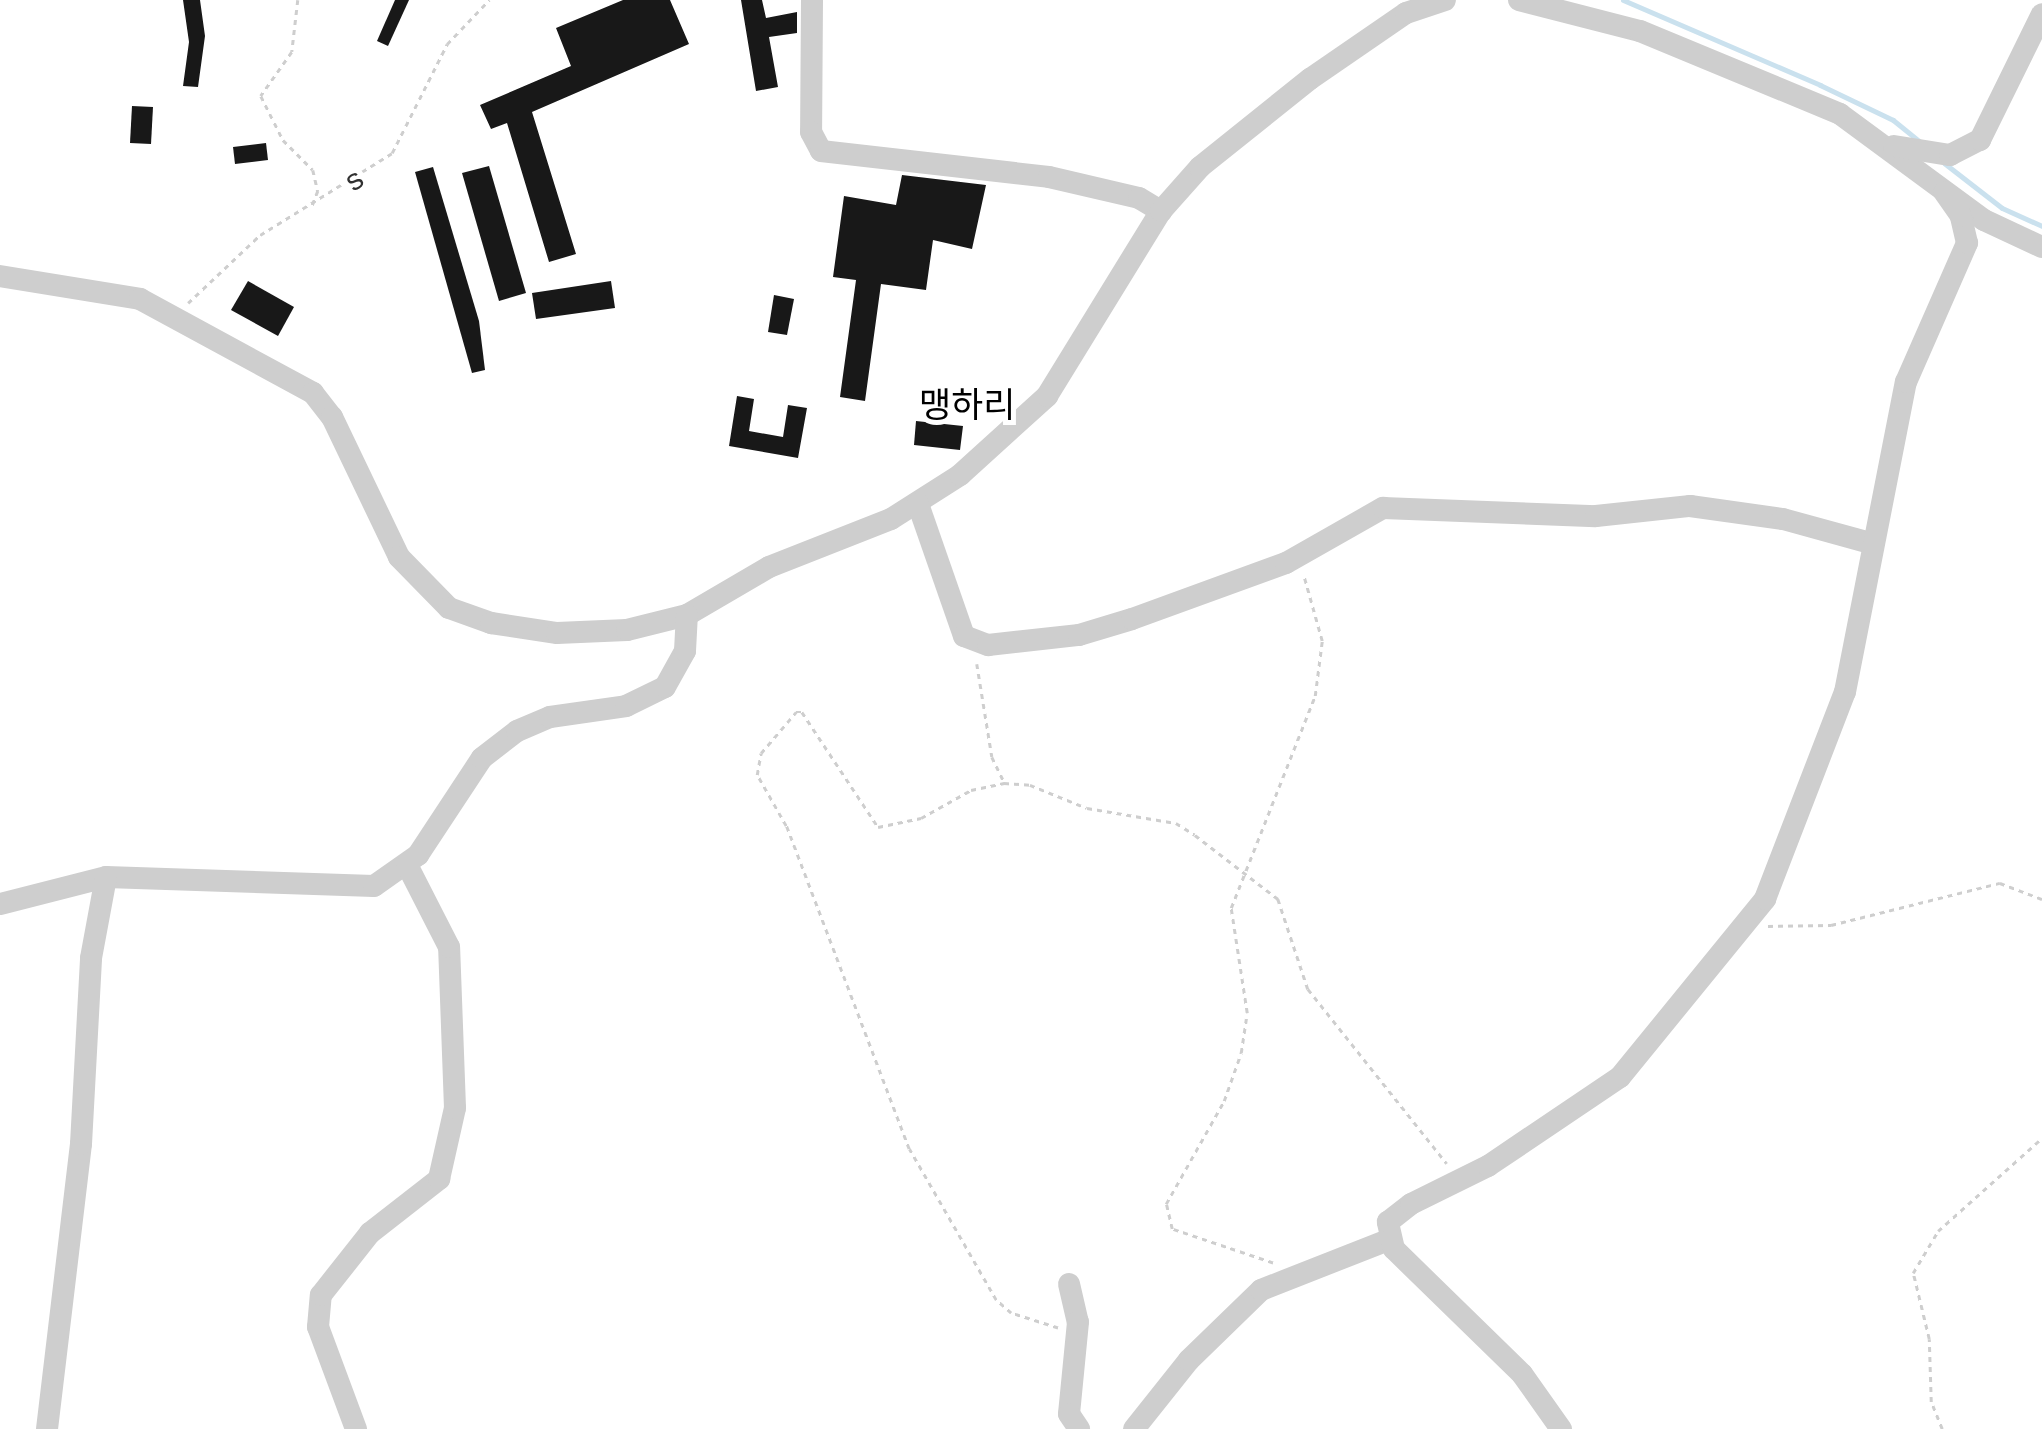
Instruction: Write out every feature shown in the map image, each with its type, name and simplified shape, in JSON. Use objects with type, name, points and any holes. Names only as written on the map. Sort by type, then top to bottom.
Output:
[{"type":"street","points":[[812,0],[811,132],[821,152],[1049,177],[1139,198],[1162,210]]},
{"type":"street","points":[[1519,0],[1640,30],[1840,114],[1944,192],[2042,247]]},
{"type":"street","points":[[0,276],[92,287],[168,312],[322,400],[392,546],[449,608],[492,623],[557,633],[627,630],[687,616],[770,567],[918,504],[1040,404],[1162,210],[1239,132],[1406,13],[1433,2]]},
{"type":"street","points":[[1882,143],[1950,155],[1980,140],[2042,14]]},
{"type":"street","points":[[1388,1240],[1394,1213],[1459,1182],[1620,1076],[1754,917],[1776,878],[1834,729],[1906,382],[1968,242],[1961,216],[1944,192]]},
{"type":"street","points":[[918,504],[964,636],[974,644],[1079,635],[1299,556],[1368,514],[1402,507],[1596,516],[1690,506],[1783,519],[1870,543]]},
{"type":"street","points":[[0,904],[106,876],[360,890],[406,865],[433,838],[482,758],[517,731],[550,717],[626,706],[665,686],[685,651],[687,616]]},
{"type":"street","points":[[356,1429],[318,1327],[321,1296],[370,1233],[439,1179],[455,1108],[452,959],[406,865]]},
{"type":"street","points":[[47,1429],[80,1144],[91,958],[106,876]]},
{"type":"street","points":[[1134,1429],[1189,1360],[1262,1290],[1288,1276],[1388,1240]]},
{"type":"street","points":[[1388,1240],[1522,1374],[1561,1429]]},
{"type":"street","points":[[1069,1284],[1077,1334],[1069,1414],[1079,1429]]},
{"type":"path","points":[[298,0],[292,52],[261,96],[282,140],[312,170],[318,191],[312,207]]},
{"type":"path","name":"s","points":[[168,312],[199,296],[260,235],[312,207],[392,152],[447,44],[489,0]]},
{"type":"path","points":[[1288,1276],[1230,1244],[1183,1234],[1166,1216],[1173,1189],[1224,1101],[1241,1053],[1245,984],[1230,929],[1234,893],[1315,696],[1322,641],[1299,556]]},
{"type":"path","points":[[974,644],[992,757],[1004,783]]},
{"type":"path","points":[[1077,1334],[1011,1313],[996,1300],[920,1174],[756,765],[783,725],[802,712],[878,828],[921,818],[971,790],[1004,783],[1030,786],[1087,808],[1176,824],[1245,872],[1278,899],[1308,989],[1459,1182]]},
{"type":"path","points":[[1754,917],[1778,930],[1803,929],[2000,883],[2042,899]]},
{"type":"path","points":[[1942,1429],[1930,1402],[1929,1339],[1914,1272],[1938,1231],[2042,1138]]},
{"type":"building","points":[[183,0],[200,0],[205,36],[198,87],[183,86],[189,42]]},
{"type":"building","points":[[395,0],[409,0],[388,46],[377,41]]},
{"type":"building","points":[[623,0],[670,0],[689,44],[532,112],[576,254],[549,262],[507,123],[491,129],[480,105],[571,66],[556,28]]},
{"type":"building","points":[[741,0],[762,0],[766,18],[797,12],[797,33],[769,37],[778,87],[756,91]]},
{"type":"building","points":[[132,106],[153,107],[151,144],[130,143]]},
{"type":"building","points":[[266,143],[268,160],[235,164],[233,147]]},
{"type":"building","points":[[489,166],[526,293],[499,301],[462,173]]},
{"type":"building","points":[[433,167],[479,321],[485,370],[472,373],[415,172]]},
{"type":"building","points":[[902,175],[986,185],[972,249],[933,240],[926,290],[881,284],[865,401],[840,397],[856,280],[833,277],[844,196],[896,205]]},
{"type":"building","points":[[248,281],[294,307],[278,336],[231,310]]},
{"type":"building","points":[[611,281],[615,308],[536,319],[532,293]]},
{"type":"building","points":[[774,295],[794,299],[787,335],[768,332]]},
{"type":"building","points":[[737,396],[754,399],[749,431],[783,437],[788,405],[807,408],[798,458],[729,446]]},
{"type":"building","points":[[916,421],[963,426],[960,450],[914,445]]},
{"type":"waterway","points":[[1623,0],[1893,120],[1921,143]]},
{"type":"waterway","points":[[1944,163],[2002,208],[2042,226]]},
{"type":"district","name":"맹하리","points":[[967,405]]}]
